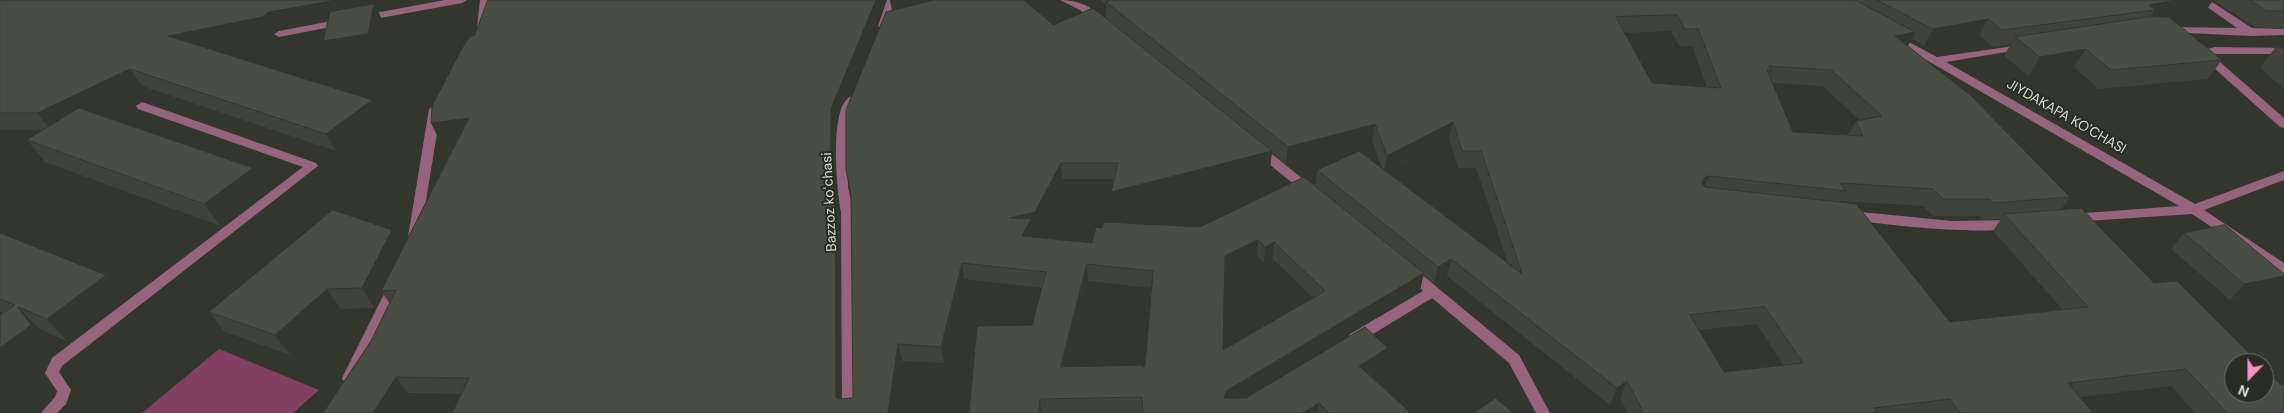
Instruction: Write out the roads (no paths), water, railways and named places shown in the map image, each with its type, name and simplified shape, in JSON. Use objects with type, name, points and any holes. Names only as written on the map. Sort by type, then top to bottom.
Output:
[{"type":"street","points":[[279,34],[462,0]]},
{"type":"street","points":[[477,41],[482,33],[485,0]]},
{"type":"street","points":[[885,26],[892,0]]},
{"type":"street","points":[[1065,0],[1084,8],[1107,27]]},
{"type":"street","points":[[2202,0],[2252,33]]},
{"type":"street","points":[[2152,30],[2284,32]]},
{"type":"street","name":"JIYDAKAPA KO'CHASI","points":[[1886,32],[1938,60],[2194,209],[2284,270]]},
{"type":"street","points":[[1938,60],[2036,44]]},
{"type":"street","points":[[2284,51],[2214,50],[2208,52],[2208,58],[2284,124]]},
{"type":"street","name":"Bazzoz koʻchasi","points":[[850,413],[847,368],[847,211],[842,187],[842,126],[857,89]]},
{"type":"street","points":[[412,249],[431,141],[433,112],[443,96]]},
{"type":"street","points":[[48,413],[61,400],[64,390],[52,373],[57,362],[312,166],[142,106]]},
{"type":"street","points":[[1247,140],[1317,196]]},
{"type":"street","points":[[2058,219],[2194,209],[2284,175]]},
{"type":"street","points":[[1836,214],[1947,226],[1988,226],[2029,222]]},
{"type":"street","points":[[1402,266],[1514,359],[1543,413]]},
{"type":"street","points":[[344,387],[399,275]]},
{"type":"street","points":[[1340,347],[1433,291]]}]
